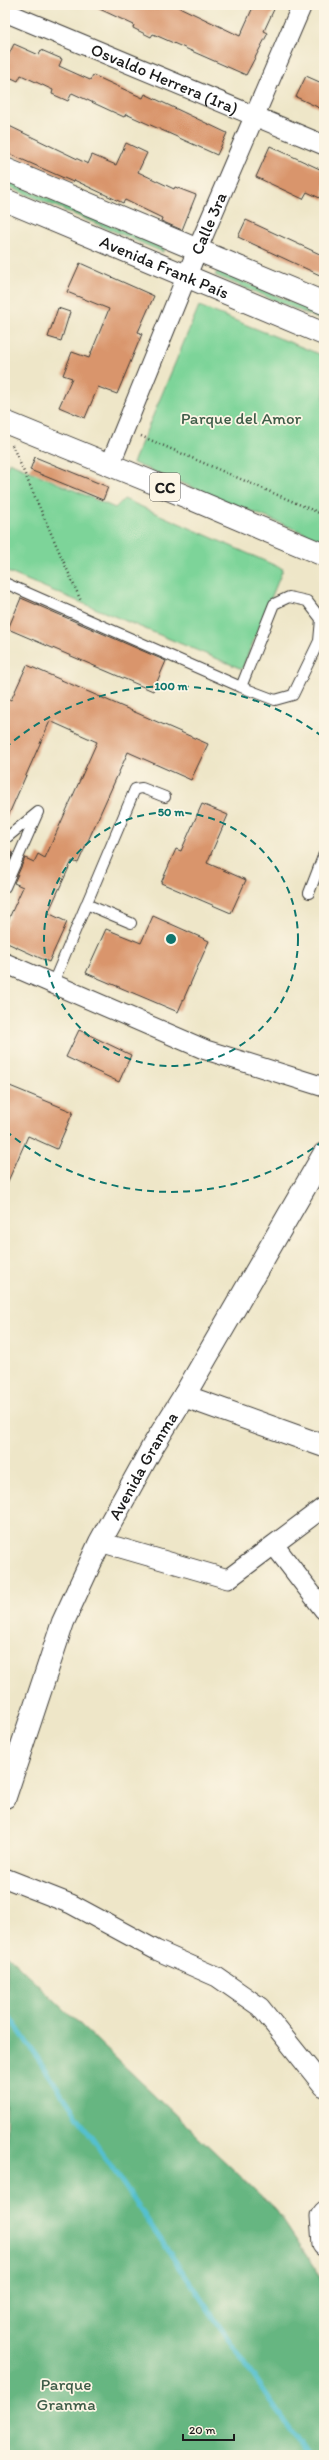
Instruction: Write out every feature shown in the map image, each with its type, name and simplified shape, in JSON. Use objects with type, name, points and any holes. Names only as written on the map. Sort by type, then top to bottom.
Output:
[{"type":"main road","name":"Avenida Frank País","points":[[5,168],[198,248],[324,303]]},
{"type":"main road","name":"Avenida Frank País","points":[[5,200],[187,278],[324,334]]},
{"type":"main road","name":"CC","points":[[7,430],[110,465],[324,555]]},
{"type":"main road","name":"Avenida Granma","points":[[5,1797],[63,1622],[100,1542],[152,1446],[184,1396],[324,1154]]},
{"type":"main road","points":[[184,1396],[324,1446]]},
{"type":"street","name":"Calle 3ra","points":[[110,465],[198,248],[302,5]]},
{"type":"street","name":"Osvaldo Herrera (1ra)","points":[[5,12],[324,145]]},
{"type":"street","points":[[5,963],[206,1050],[324,1087]]},
{"type":"street","points":[[100,1542],[228,1579],[324,1507]]},
{"type":"street","points":[[274,1545],[324,1610]]},
{"type":"street","points":[[5,1878],[71,1904],[150,1947],[216,1977],[260,2007],[324,2087]]},
{"type":"street","points":[[324,2211],[320,2216],[322,2245],[324,2247]]},
{"type":"lane","points":[[5,583],[241,687],[275,700],[293,695],[319,641],[321,619],[308,601],[289,597],[274,604],[241,687]]},
{"type":"lane","points":[[53,983],[135,789],[142,788],[165,797]]},
{"type":"lane","points":[[5,839],[38,812],[5,887]]},
{"type":"lane","points":[[309,893],[324,854]]},
{"type":"lane","points":[[86,904],[131,924]]},
{"type":"path","points":[[124,429],[324,515]]},
{"type":"path","points":[[7,430],[89,620]]},
{"type":"green space","points":[[5,180],[164,248],[163,252],[5,185]]},
{"type":"green space","points":[[218,271],[324,316],[324,321],[215,275]]},
{"type":"green space","name":"Parque del Amor","points":[[199,306],[324,356],[324,541],[133,463]]},
{"type":"green space","points":[[9,462],[115,508],[124,499],[283,569],[242,669],[5,571],[5,473]]},
{"type":"green space","name":"Parque Granma","points":[[7,1955],[276,2210],[324,2282],[324,2455],[5,2455]]},
{"type":"building","points":[[91,5],[175,5],[240,36],[254,5],[276,5],[264,31],[268,33],[246,75],[153,34],[151,37],[133,28],[134,25]]},
{"type":"building","points":[[14,44],[39,55],[41,50],[62,59],[59,66],[90,80],[93,75],[143,98],[145,94],[227,133],[217,155],[126,114],[124,117],[72,93],[68,101],[52,94],[53,90],[21,75],[18,81],[5,75],[5,62]]},
{"type":"building","points":[[306,76],[324,84],[324,110],[296,97]]},
{"type":"building","points":[[5,124],[88,164],[92,155],[116,165],[126,143],[147,153],[138,172],[174,189],[175,187],[196,195],[182,230],[161,221],[162,218],[125,200],[123,203],[74,180],[73,182],[5,152]]},
{"type":"building","points":[[270,146],[324,171],[324,200],[307,192],[303,199],[256,177]]},
{"type":"building","points":[[246,220],[324,256],[324,277],[238,237]]},
{"type":"building","points":[[80,263],[154,296],[138,332],[142,334],[117,394],[98,387],[85,418],[59,407],[72,378],[63,375],[72,352],[89,358],[109,309],[67,292]]},
{"type":"building","points":[[58,308],[70,312],[61,341],[48,337]]},
{"type":"building","points":[[35,457],[108,487],[103,500],[30,470]]},
{"type":"building","points":[[21,598],[166,661],[153,691],[8,629]]},
{"type":"building","points":[[27,665],[208,744],[191,780],[128,752],[78,863],[72,861],[48,913],[67,922],[49,962],[5,942],[5,927],[23,887],[14,883],[25,858],[34,862],[38,854],[45,858],[97,742],[50,721],[5,823],[5,697],[11,700]]},
{"type":"building","points":[[202,804],[228,815],[207,863],[246,880],[231,913],[161,883],[176,849],[181,851]]},
{"type":"building","points":[[8,851],[13,853],[5,871],[5,858]]},
{"type":"building","points":[[153,916],[209,941],[178,1012],[86,973],[106,929],[141,943]]},
{"type":"building","points":[[79,1030],[131,1055],[119,1082],[66,1057]]},
{"type":"building","points":[[5,1084],[73,1112],[57,1149],[28,1136],[5,1188]]},
{"type":"waterway","points":[[5,2010],[307,2455]]}]
